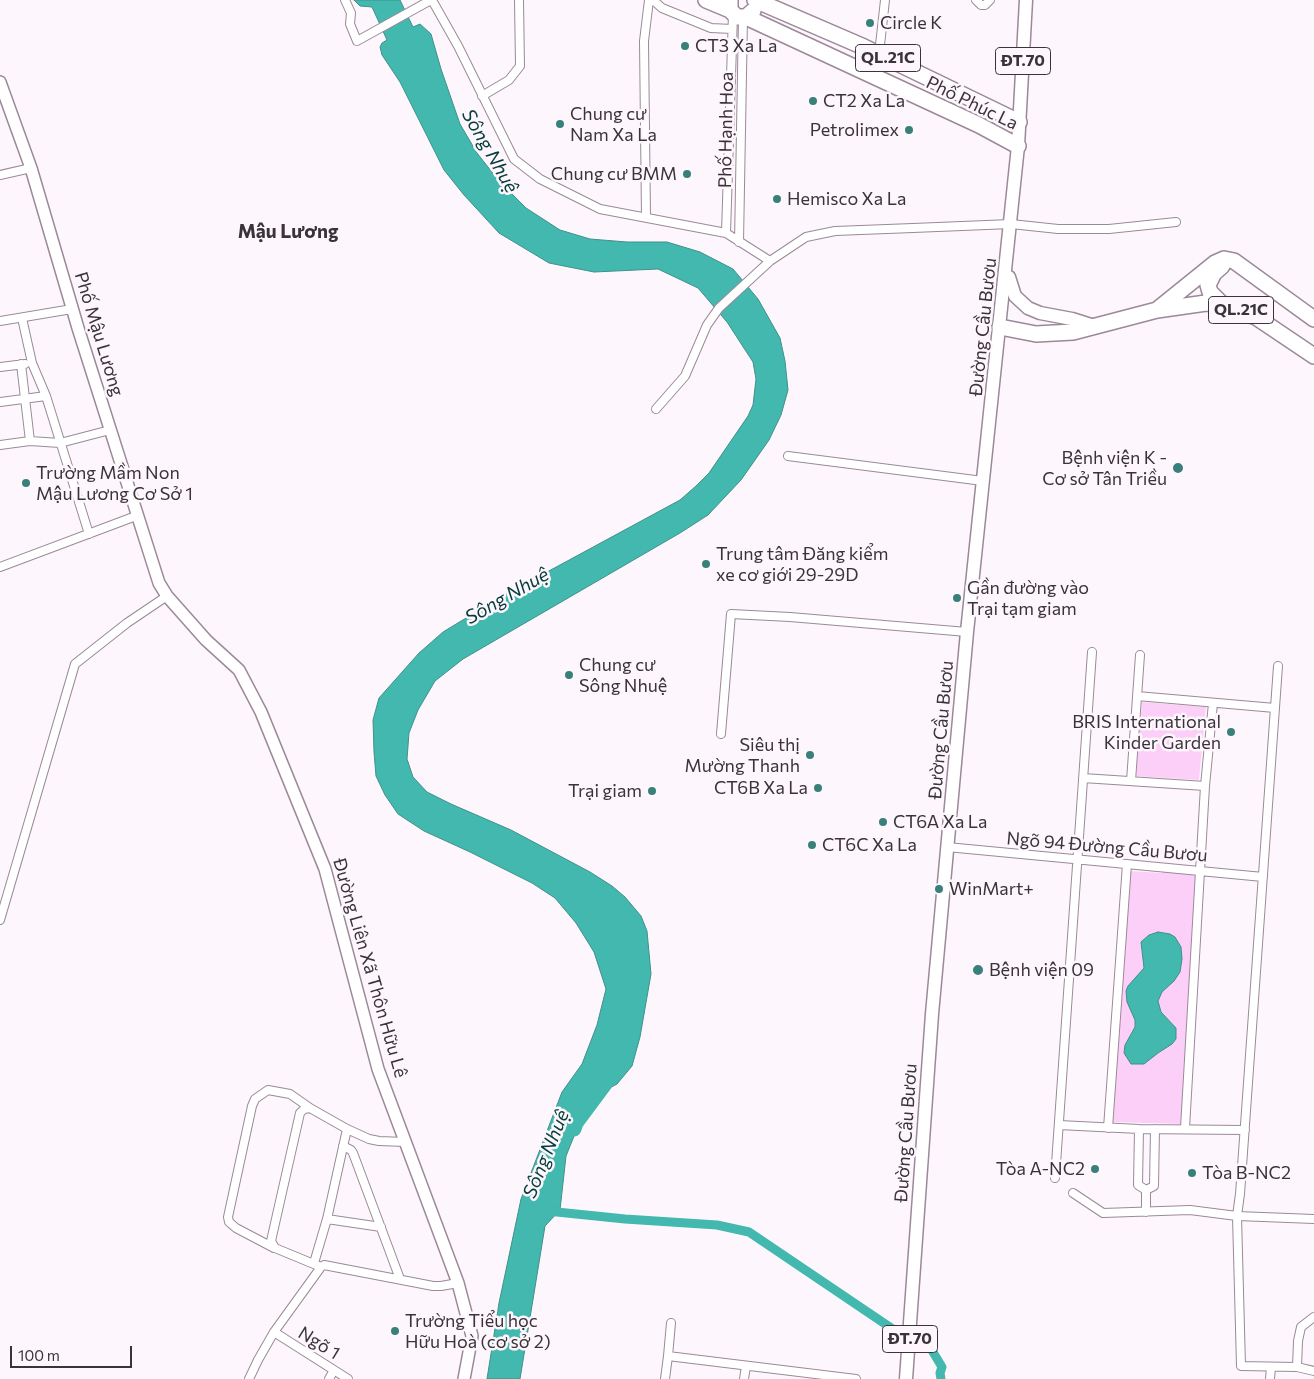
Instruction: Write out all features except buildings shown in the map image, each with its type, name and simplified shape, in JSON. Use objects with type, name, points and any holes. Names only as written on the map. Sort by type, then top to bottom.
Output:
[{"type":"highway","name":"Phố Phúc La","points":[[706,0],[979,125],[1018,146]]},
{"type":"highway","name":"Phố Phúc La","points":[[754,0],[879,54],[1019,122]]},
{"type":"highway","points":[[736,15],[753,12],[754,0]]},
{"type":"highway","points":[[1000,327],[1036,334],[1073,332],[1157,310],[1215,263],[1224,259],[1234,261],[1314,319]]},
{"type":"highway","points":[[1222,304],[1210,292],[1208,286],[1214,273],[1229,260]]},
{"type":"highway","name":"QL.21C","points":[[1157,310],[1206,303],[1222,304],[1256,317],[1314,356]]},
{"type":"main road","name":"ĐT.70","points":[[1011,224],[1018,146],[1026,0]]},
{"type":"main road","name":"Đường Cầu Bươu","points":[[906,1379],[932,1014],[967,632],[1011,224]]},
{"type":"main road","points":[[1006,267],[1015,296],[1028,308],[1040,313],[1072,319],[1094,326]]},
{"type":"street","points":[[345,0],[351,13],[350,24],[357,40],[432,0],[458,46],[514,159],[540,179],[600,209],[726,233],[770,261]]},
{"type":"street","points":[[482,96],[509,80],[520,66],[519,0]]},
{"type":"street","points":[[646,217],[644,41],[648,0]]},
{"type":"street","points":[[653,0],[662,8],[711,28],[736,15]]},
{"type":"street","points":[[879,54],[885,0]]},
{"type":"street","points":[[976,0],[982,6],[990,0]]},
{"type":"street","name":"Phố Hạnh Hoa","points":[[726,233],[736,15]]},
{"type":"street","name":"Phố Hạnh Hoa","points":[[736,15],[739,242]]},
{"type":"street","name":"Phố Mậu Lương","points":[[0,82],[31,168],[136,516],[159,583],[167,596]]},
{"type":"street","points":[[0,175],[31,168]]},
{"type":"street","points":[[656,410],[685,376],[707,325],[719,308],[770,261],[806,237],[835,231],[1011,224],[1058,229],[1109,230],[1176,222]]},
{"type":"street","points":[[0,321],[72,308]]},
{"type":"street","points":[[22,318],[32,363],[46,396],[89,534]]},
{"type":"street","points":[[0,367],[32,363]]},
{"type":"street","points":[[21,364],[30,440]]},
{"type":"street","points":[[0,402],[46,396]]},
{"type":"street","points":[[0,445],[30,440],[60,443],[110,430]]},
{"type":"street","points":[[788,456],[983,481]]},
{"type":"street","points":[[0,567],[136,516]]},
{"type":"street","points":[[0,920],[74,664],[127,623],[167,596]]},
{"type":"street","name":"Đường Liên Xã Thôn Hữu Lê","points":[[167,596],[206,640],[239,670],[261,712],[326,869],[378,1068],[458,1283],[472,1336],[464,1379]]},
{"type":"street","points":[[721,734],[731,614],[967,632]]},
{"type":"street","points":[[1055,1178],[1092,652]]},
{"type":"street","points":[[1131,781],[1140,655]]},
{"type":"street","points":[[1278,666],[1245,1130],[1237,1216],[1241,1366],[1296,1368],[1314,1371]]},
{"type":"street","points":[[1137,696],[1275,708]]},
{"type":"street","points":[[1185,1128],[1200,870],[1213,703]]},
{"type":"street","points":[[1083,778],[1206,786]]},
{"type":"street","name":"Ngõ 94 Đường Cầu Bươu","points":[[948,846],[1263,876]]},
{"type":"street","points":[[1108,1128],[1127,864]]},
{"type":"street","points":[[405,1142],[379,1141],[347,1130],[290,1094],[268,1090],[255,1099],[252,1106],[228,1217],[229,1222],[236,1228],[275,1248],[317,1265],[433,1286],[458,1283]]},
{"type":"street","points":[[275,1248],[271,1237],[300,1113],[304,1109],[310,1108]]},
{"type":"street","points":[[1059,1126],[1245,1130]]},
{"type":"street","points":[[1139,1129],[1138,1185],[1146,1190]]},
{"type":"street","points":[[1146,1190],[1154,1186],[1155,1129]]},
{"type":"street","points":[[249,1379],[274,1332],[317,1265],[347,1130]]},
{"type":"street","points":[[343,1146],[351,1150],[353,1154],[400,1279]]},
{"type":"street","points":[[1146,1190],[1146,1212]]},
{"type":"street","points":[[1073,1193],[1103,1213],[1190,1210],[1237,1216],[1314,1219]]},
{"type":"street","points":[[327,1219],[381,1227]]},
{"type":"street","points":[[1296,1368],[1301,1327],[1314,1318]]},
{"type":"street","points":[[665,1379],[671,1324]]},
{"type":"street","name":"Ngõ 1","points":[[274,1332],[348,1379]]},
{"type":"street","points":[[668,1356],[856,1379]]},
{"type":"street","points":[[744,1379],[746,1366]]},
{"type":"street","points":[[1270,1379],[1271,1367]]},
{"type":"street","points":[[329,1379],[334,1370]]},
{"type":"shaded area","points":[[1142,702],[1206,707],[1199,780],[1136,776]]},
{"type":"shaded area","points":[[1163,869],[1173,870],[1173,873],[1196,875],[1181,1124],[1113,1122],[1130,871],[1162,873]]},
{"type":"water","points":[[354,0],[400,0],[413,27],[420,24],[431,34],[460,124],[477,153],[499,181],[526,208],[560,230],[590,239],[627,242],[667,242],[700,252],[733,269],[758,299],[780,338],[785,361],[788,390],[781,415],[769,440],[741,480],[708,515],[463,659],[435,681],[418,710],[409,733],[407,759],[413,777],[427,792],[511,830],[590,872],[625,897],[641,916],[647,931],[651,974],[640,1037],[632,1066],[617,1084],[587,1104],[566,1156],[560,1210],[545,1226],[520,1379],[487,1379],[499,1303],[521,1199],[562,1092],[582,1064],[597,1025],[606,989],[594,952],[576,923],[555,898],[532,883],[424,831],[398,814],[385,795],[376,776],[373,720],[379,698],[419,653],[443,632],[499,598],[680,500],[696,486],[709,473],[748,416],[753,405],[756,379],[753,362],[727,322],[698,288],[658,269],[594,272],[549,263],[499,233],[444,170],[400,82],[382,55],[380,47],[387,40],[372,7],[360,6]]},
{"type":"water","points":[[1158,932],[1175,937],[1181,947],[1180,972],[1174,981],[1162,992],[1158,1001],[1161,1012],[1176,1028],[1176,1039],[1144,1064],[1131,1064],[1124,1053],[1125,1045],[1135,1027],[1135,1020],[1127,1002],[1126,991],[1128,986],[1144,968],[1141,942],[1149,935]]},
{"type":"waterway","name":"Sông Nhuệ","points":[[574,1129],[576,1123],[605,1084]]},
{"type":"waterway","points":[[547,1211],[625,1219],[717,1225],[749,1232],[903,1336]]},
{"type":"waterway","points":[[917,1343],[930,1347],[942,1367],[941,1379]]},
{"type":"place","name":"Circle K","points":[[870,23]]},
{"type":"place","name":"CT3 Xa La","points":[[685,46]]},
{"type":"place","name":"CT2 Xa La","points":[[813,101]]},
{"type":"place","name":"Chung cư Nam Xa La","points":[[560,124]]},
{"type":"place","name":"Petrolimex","points":[[909,130]]},
{"type":"place","name":"Chung cư BMM","points":[[687,174]]},
{"type":"place","name":"Hemisco Xa La","points":[[777,199]]},
{"type":"place","name":"Bệnh viện K - Cơ sở Tân Triều","points":[[1178,468]]},
{"type":"place","name":"Trường Mầm Non Mậu Lương Cơ Sở 1","points":[[26,483]]},
{"type":"place","name":"Trung tâm Đăng kiểm xe cơ giới 29-29D","points":[[706,564]]},
{"type":"place","name":"Gần đường vào Trại tạm giam","points":[[957,598]]},
{"type":"place","name":"Chung cư Sông Nhuệ","points":[[569,675]]},
{"type":"place","name":"BRIS International Kinder Garden","points":[[1231,732]]},
{"type":"place","name":"Siêu thị Mường Thanh","points":[[810,755]]},
{"type":"place","name":"CT6B Xa La","points":[[818,788]]},
{"type":"place","name":"Trại giam","points":[[652,791]]},
{"type":"place","name":"CT6A Xa La","points":[[883,822]]},
{"type":"place","name":"CT6C Xa La","points":[[812,845]]},
{"type":"place","name":"WinMart+","points":[[939,889]]},
{"type":"place","name":"Bệnh viện 09","points":[[978,970]]},
{"type":"place","name":"Tòa A-NC2","points":[[1095,1169]]},
{"type":"place","name":"Tòa B-NC2","points":[[1192,1173]]},
{"type":"place","name":"Trường Tiểu học Hữu Hoà (cơ sở 2)","points":[[395,1331]]},
{"type":"district","name":"Mậu Lương","points":[[288,232]]}]
